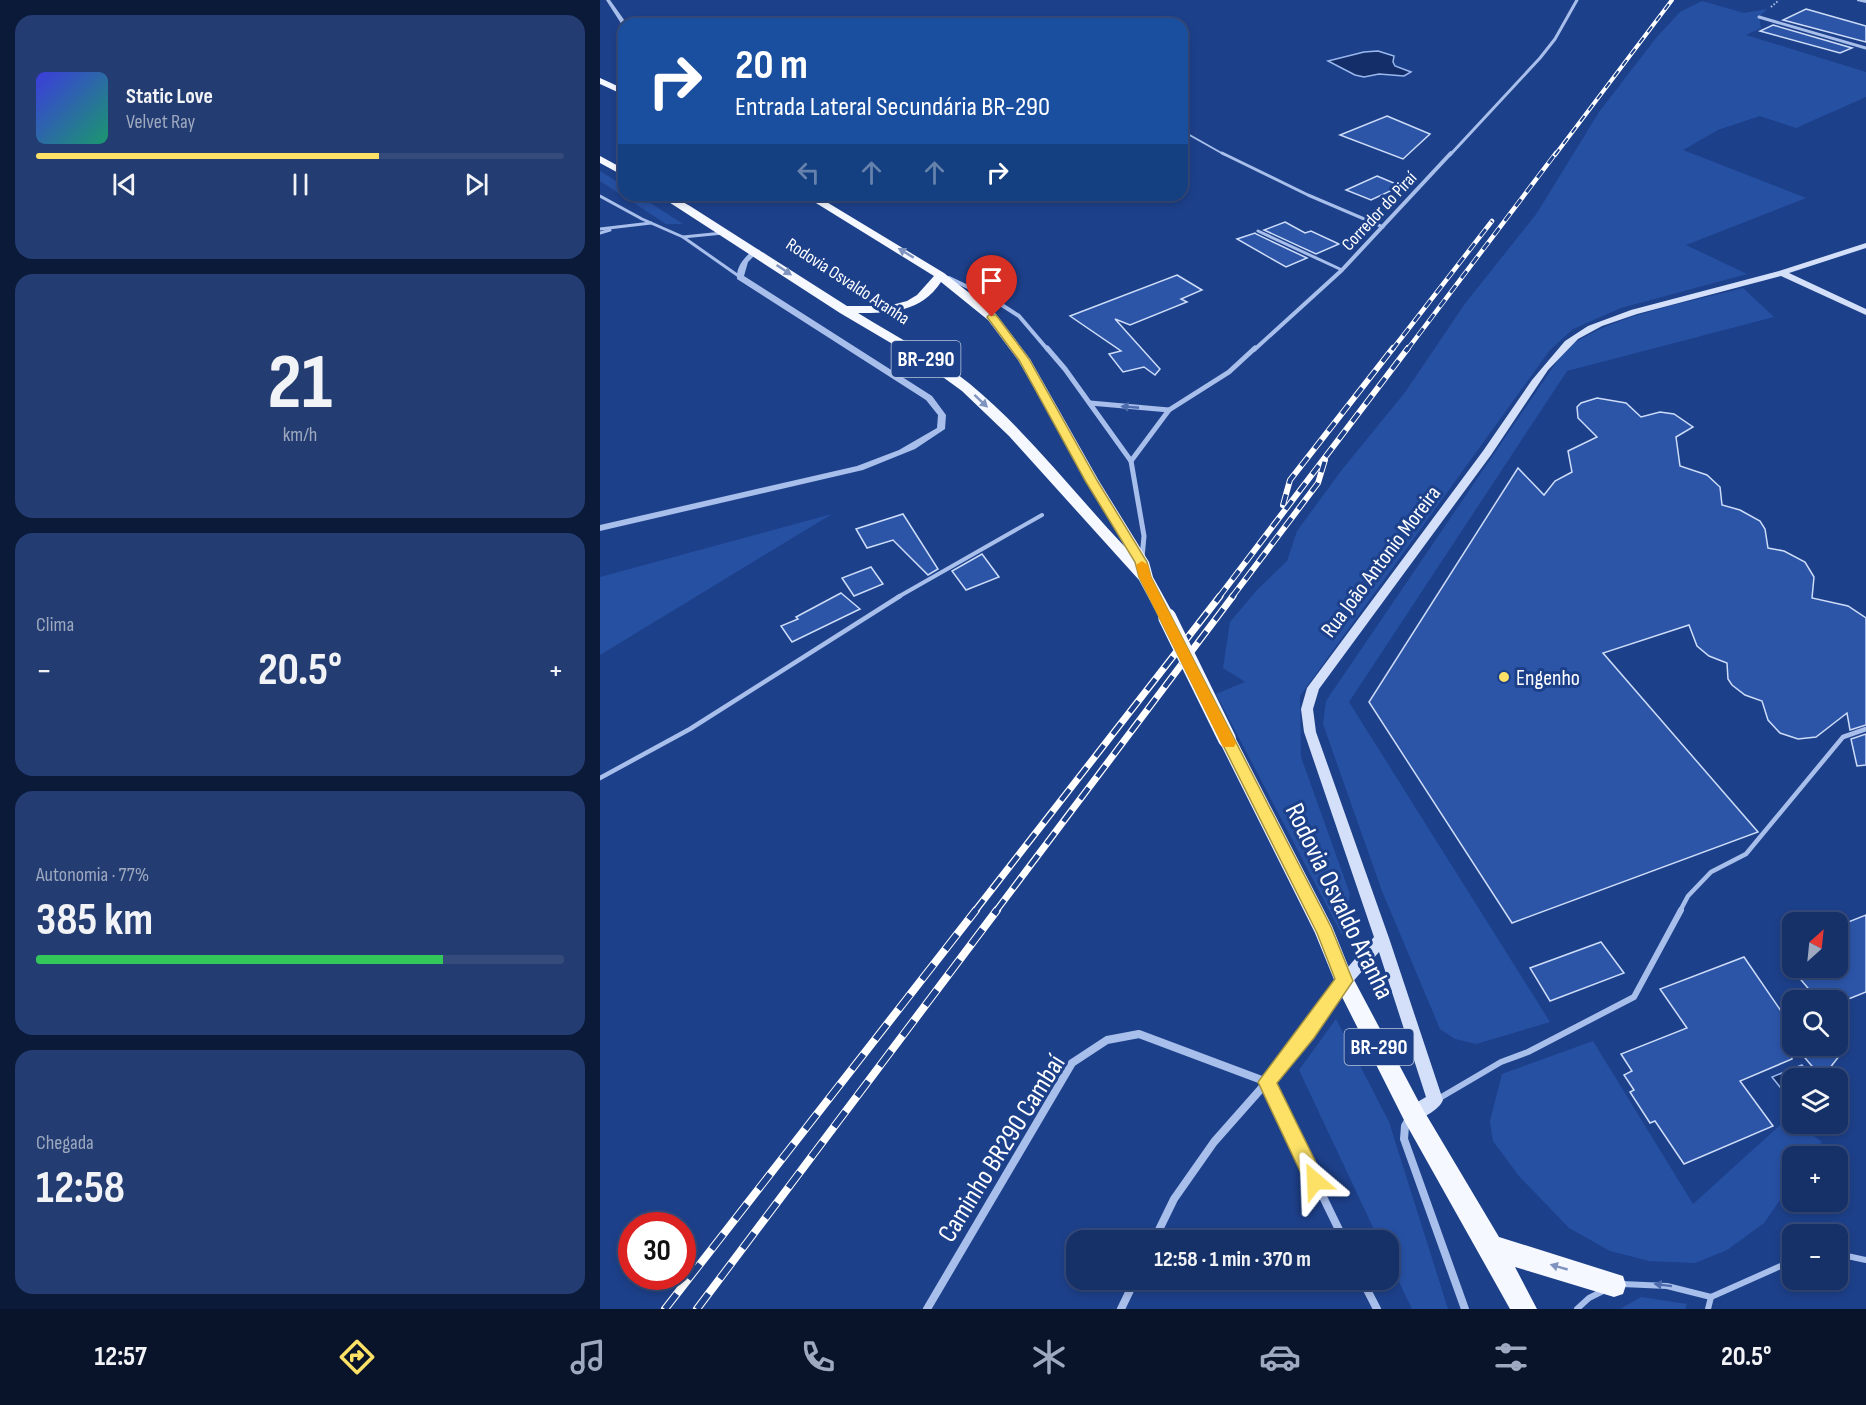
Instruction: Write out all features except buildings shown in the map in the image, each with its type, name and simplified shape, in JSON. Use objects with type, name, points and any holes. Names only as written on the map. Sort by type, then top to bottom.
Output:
[{"type":"highway","points":[[600,83],[618,89]]},
{"type":"highway","points":[[600,159],[618,170]]},
{"type":"highway","name":"Rodovia Osvaldo Aranha","points":[[673,201],[756,250],[844,310],[934,364],[966,388],[1019,436],[1112,544],[1143,569]]},
{"type":"highway","name":"Rodovia Osvaldo Aranha","points":[[818,201],[940,274],[992,317],[1024,359],[1143,569],[1325,932],[1344,981],[1413,1114],[1491,1247],[1524,1309]]},
{"type":"highway","points":[[844,310],[888,309],[911,304],[925,297],[940,274]]},
{"type":"highway","points":[[1491,1247],[1614,1285]]},
{"type":"main road","name":"Rua João Antonio Moreira","points":[[1436,1100],[1310,732],[1307,710],[1314,688],[1490,450],[1518,406],[1567,345],[1591,329],[1634,312],[1782,273],[1866,245]]},
{"type":"main road","points":[[1782,273],[1866,312]]},
{"type":"main road","points":[[1344,981],[1382,938]]},
{"type":"main road","points":[[1413,1114],[1436,1100]]},
{"type":"street","points":[[608,0],[620,18]]},
{"type":"street","name":"Corredor do Piraí","points":[[1131,461],[1149,434],[1170,410],[1229,372],[1342,270],[1383,228],[1540,58],[1555,39],[1577,0]]},
{"type":"street","points":[[1859,0],[1866,2]]},
{"type":"street","points":[[1759,17],[1866,48]]},
{"type":"street","points":[[600,528],[860,468],[904,452],[924,442],[941,429],[942,415],[929,398],[740,277],[746,260],[756,250]]},
{"type":"street","points":[[940,274],[991,298],[1019,316],[1065,369],[1131,461],[1144,536],[1143,569]]},
{"type":"street","points":[[1090,403],[1170,410]]},
{"type":"street","points":[[1159,1230],[1174,1199],[1214,1142],[1308,1032],[1344,981]]},
{"type":"street","name":"Caminho BR290 Cambaí","points":[[927,1309],[1072,1064],[1107,1040],[1139,1034],[1267,1082]]},
{"type":"street","points":[[1267,1082],[1339,1230]]},
{"type":"street","points":[[1413,1114],[1405,1126],[1404,1139],[1465,1309]]},
{"type":"street","points":[[1121,1309],[1130,1290]]},
{"type":"street","points":[[1367,1290],[1377,1309]]},
{"type":"lane","points":[[1188,134],[1305,196],[1383,228]]},
{"type":"lane","points":[[600,196],[651,223],[684,237],[740,277]]},
{"type":"lane","points":[[600,229],[651,223]]},
{"type":"lane","points":[[600,233],[612,229]]},
{"type":"lane","points":[[1258,231],[1342,270]]},
{"type":"lane","points":[[684,237],[728,233]]},
{"type":"lane","points":[[600,778],[635,762],[834,636],[1042,515]]},
{"type":"lane","points":[[1436,1100],[1501,1062],[1528,1052],[1634,997],[1688,896],[1711,872],[1746,854],[1843,737],[1866,729]]},
{"type":"lane","points":[[1848,1256],[1866,1260]]},
{"type":"lane","points":[[1577,1309],[1589,1298],[1614,1285],[1639,1282],[1680,1287],[1711,1297],[1782,1265]]},
{"type":"lane","points":[[1708,1309],[1711,1297]]},
{"type":"shaded area","points":[[1702,1],[1744,13],[1767,9],[1759,17],[1761,28],[1746,35],[1866,72],[1866,97],[1796,128],[1760,116],[1718,130],[1683,150],[1806,198],[1686,245],[1747,274],[1621,308],[1573,329],[1550,350],[1300,696],[1301,757],[1350,894],[1342,935],[1216,694],[1245,682],[1223,668],[1230,622],[1258,589],[1287,561],[1297,531],[1341,471],[1406,391],[1464,305],[1537,213],[1599,112],[1656,38],[1680,12]]},
{"type":"shaded area","points":[[1378,51],[1394,56],[1395,66],[1411,72],[1404,76],[1379,74],[1364,77],[1355,75],[1328,61],[1364,52]]},
{"type":"shaded area","points":[[600,171],[618,182],[618,193],[600,181]]},
{"type":"shaded area","points":[[631,201],[647,201],[683,224],[666,224]]},
{"type":"shaded area","points":[[1743,288],[1774,317],[1567,371],[1349,702],[1550,1022],[1476,1044],[1455,1039],[1440,1029],[1382,891],[1323,724],[1326,701],[1566,348],[1607,326],[1629,318]]},
{"type":"shaded area","points":[[832,514],[600,655],[600,577]]},
{"type":"shaded area","points":[[1336,1019],[1389,1122],[1448,1309],[1412,1309],[1399,1282],[1399,1230],[1374,1230],[1299,1070]]},
{"type":"shaded area","points":[[1593,1041],[1693,1204],[1782,1123],[1782,1134],[1811,1134],[1822,1142],[1819,1146],[1782,1146],[1782,1197],[1764,1223],[1727,1250],[1695,1263],[1649,1261],[1610,1251],[1569,1228],[1519,1176],[1493,1141],[1490,1121],[1502,1074]]},
{"type":"shaded area","points":[[1782,1073],[1782,1090],[1772,1077]]},
{"type":"shaded area","points":[[1641,1297],[1687,1304],[1685,1309],[1620,1309]]},
{"type":"railway","points":[[1555,155],[1672,0]]},
{"type":"railway","points":[[1407,350],[1556,153]]},
{"type":"railway","points":[[1392,350],[1492,221]]},
{"type":"railway","points":[[1283,505],[1290,480],[1393,348]]},
{"type":"railway","points":[[1219,597],[1408,348]]},
{"type":"railway","points":[[1232,597],[1318,483],[1325,460]]},
{"type":"railway","points":[[975,911],[1220,596]]},
{"type":"railway","points":[[996,911],[1233,596]]},
{"type":"railway","points":[[665,1309],[976,910]]},
{"type":"railway","points":[[697,1309],[997,910]]},
{"type":"slow traffic","points":[[1142,565],[1145,577],[1229,743]]},
{"type":"place","name":"Engenho","points":[[1504,677]]},
{"type":"route","points":[[992,317],[1024,359],[1092,482],[1141,562],[1145,577],[1325,932],[1344,981],[1308,1032],[1267,1082],[1315,1181]]}]
